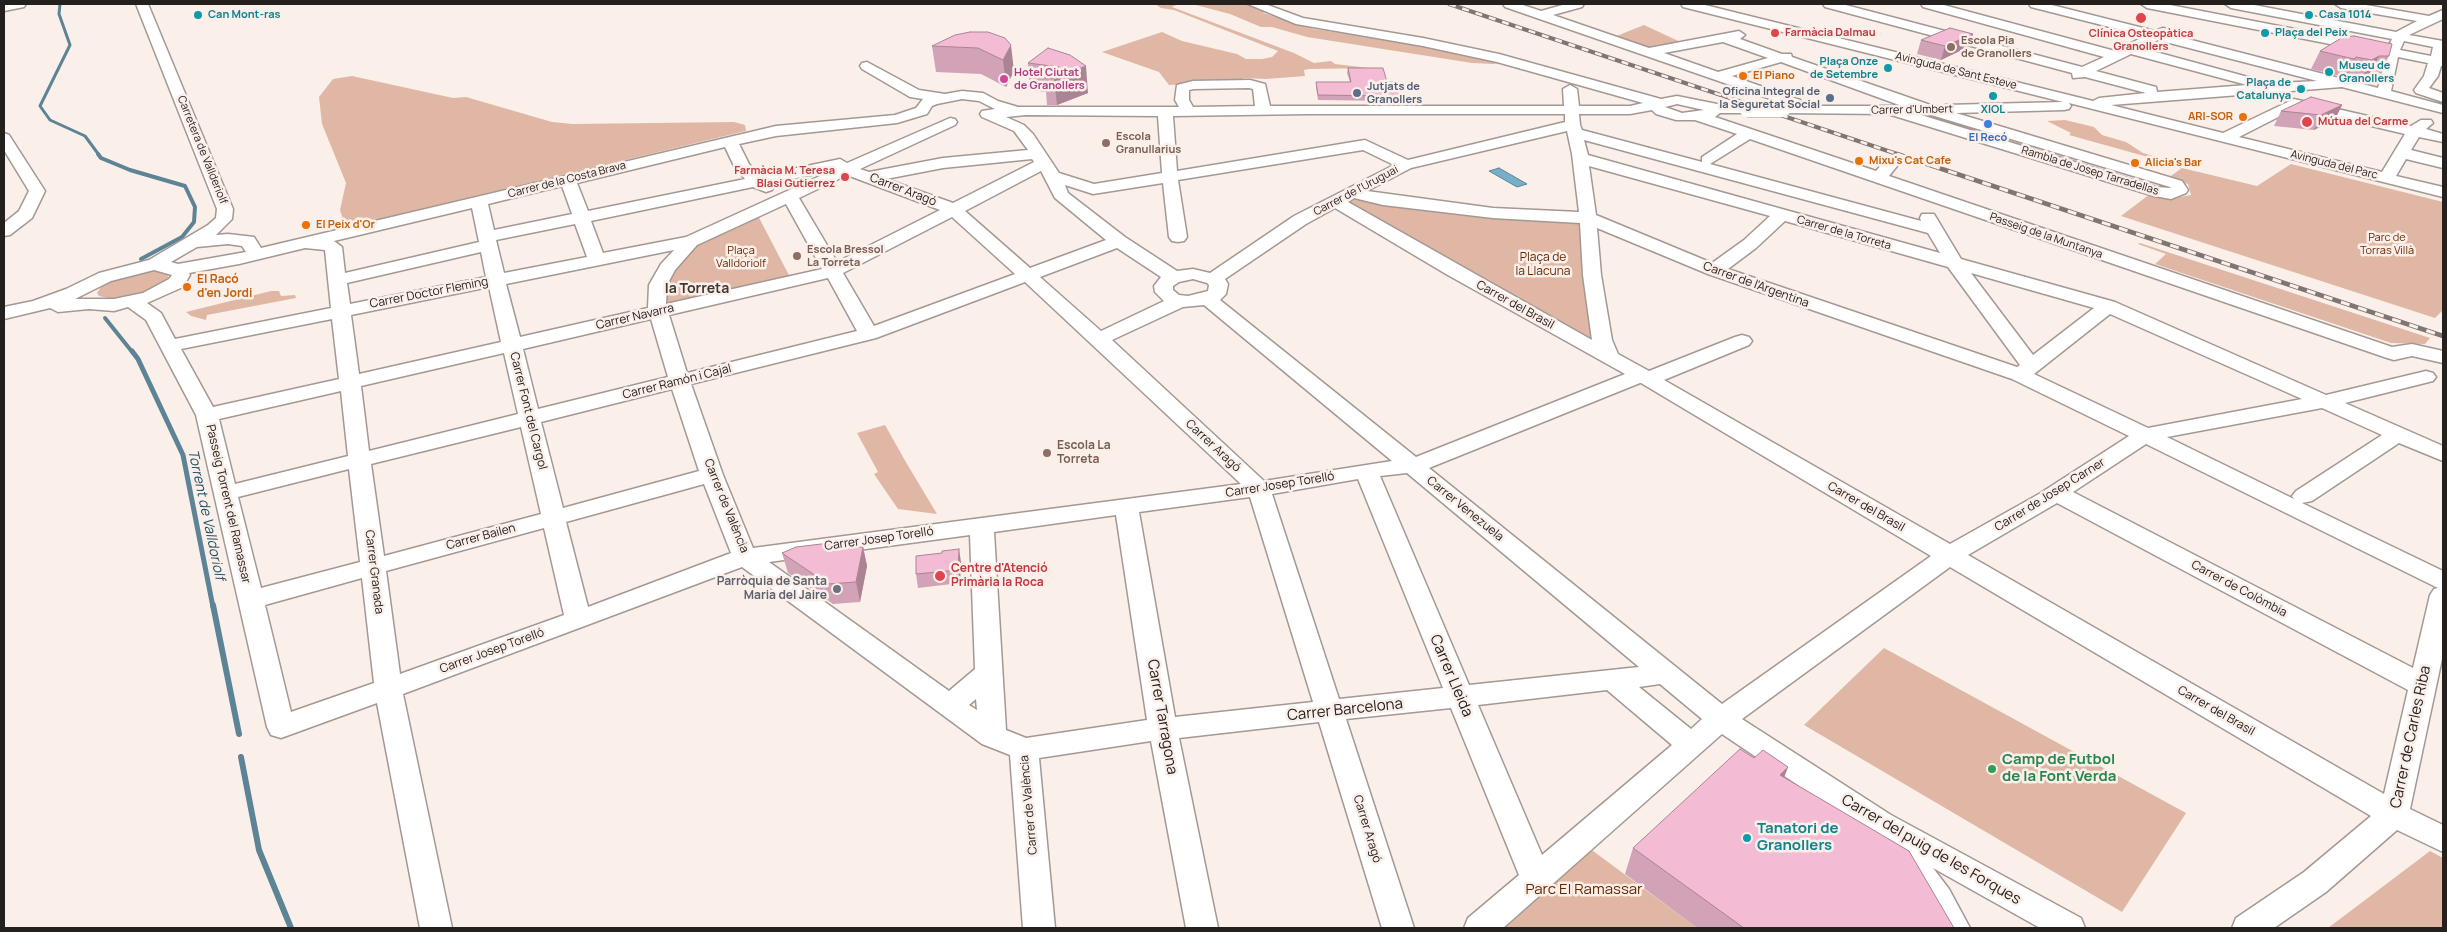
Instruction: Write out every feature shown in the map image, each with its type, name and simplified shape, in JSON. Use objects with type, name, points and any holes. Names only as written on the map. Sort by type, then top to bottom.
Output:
[{"type":"street","points":[[4,7],[20,4]]},
{"type":"street","name":"Carretera de Vallderiolf","points":[[142,4],[225,209],[224,220],[214,230],[154,265]]},
{"type":"street","points":[[1254,4],[1300,21],[1499,58],[1663,107],[1702,112]]},
{"type":"street","points":[[1509,4],[1792,101],[1796,104],[1791,109]]},
{"type":"street","points":[[1541,15],[1578,4]]},
{"type":"street","name":"Avinguda de Sant Esteve","points":[[1687,4],[2224,138]]},
{"type":"street","points":[[1717,11],[1738,4]]},
{"type":"street","points":[[1829,4],[2166,94]]},
{"type":"street","points":[[1927,4],[2116,56]]},
{"type":"street","points":[[2035,4],[2064,8],[2157,35],[2443,110]]},
{"type":"street","points":[[2148,4],[2393,51],[2440,62]]},
{"type":"street","points":[[2045,93],[2220,4]]},
{"type":"street","points":[[2231,4],[2399,36],[2443,41]]},
{"type":"street","points":[[2341,4],[2410,22],[2429,20],[2443,14]]},
{"type":"street","points":[[2392,4],[2410,22],[2443,41]]},
{"type":"street","points":[[2437,4],[2443,5]]},
{"type":"street","points":[[1937,66],[2064,8]]},
{"type":"street","points":[[2429,20],[2443,23]]},
{"type":"street","points":[[2384,93],[2393,51],[2399,36],[2410,22]]},
{"type":"street","points":[[1650,52],[1780,27]]},
{"type":"street","points":[[2268,27],[2260,37],[2335,52]]},
{"type":"street","points":[[1725,38],[1930,109]]},
{"type":"street","points":[[2443,41],[2440,62],[2422,90],[2443,98]]},
{"type":"street","points":[[1718,76],[1840,42]]},
{"type":"street","points":[[2135,47],[2274,88],[2300,93],[2443,138]]},
{"type":"street","points":[[867,66],[914,94],[927,111],[950,122],[980,115],[1026,111],[1076,113],[1263,110],[1573,122],[1630,110],[1663,107]]},
{"type":"street","points":[[2224,138],[2300,93],[2344,83]]},
{"type":"street","points":[[1186,111],[1186,105],[1182,100],[1182,88],[1190,85],[1250,84],[1260,87],[1263,110]]},
{"type":"street","points":[[2087,104],[2166,94],[2274,88]]},
{"type":"street","points":[[1570,89],[1573,122],[1588,218],[1592,275],[1602,340],[1609,357]]},
{"type":"street","points":[[914,94],[941,97],[973,95],[983,97],[980,115]]},
{"type":"street","points":[[927,111],[941,97]]},
{"type":"street","name":"Carrer d'Umbert","points":[[1702,112],[1791,109],[1889,110],[2087,104]]},
{"type":"street","name":"Rambla de Josep Tarradellas","points":[[1889,110],[2158,192],[2171,194],[2180,190],[2176,184],[1930,109]]},
{"type":"street","points":[[2387,178],[2415,130],[2443,110]]},
{"type":"street","name":"Carrer de la Costa Brava","points":[[174,280],[239,259],[568,180],[734,132],[776,131],[897,119],[927,111]]},
{"type":"street","points":[[1166,111],[1170,178],[1178,237]]},
{"type":"street","name":"Passeig de la Muntanya","points":[[1702,112],[1747,134],[2394,354]]},
{"type":"street","points":[[1050,169],[1048,155],[1036,129],[1037,125],[1058,116],[1076,113]]},
{"type":"street","points":[[980,115],[1019,128],[1028,137],[1050,169],[1061,194],[1119,241],[1174,277]]},
{"type":"street","name":"Carrer de València","points":[[950,122],[691,242],[667,268],[658,285],[658,312],[712,475],[745,557],[992,736],[1024,749],[1039,928]]},
{"type":"street","points":[[1573,122],[1703,163],[1936,230]]},
{"type":"street","name":"Carrer de l'Uruguai","points":[[1214,279],[1300,220],[1406,165],[1573,122]]},
{"type":"street","points":[[734,132],[742,166],[755,181],[788,198],[868,334]]},
{"type":"street","points":[[1703,163],[1747,134]]},
{"type":"street","points":[[4,138],[37,191],[26,214],[4,232]]},
{"type":"street","name":"Avinguda del Parc","points":[[2224,138],[2443,192]]},
{"type":"street","points":[[870,177],[943,162],[1002,156],[1050,169],[1093,189],[1366,145],[1406,165]]},
{"type":"street","points":[[2402,153],[2443,163]]},
{"type":"street","points":[[1002,156],[1006,183]]},
{"type":"street","points":[[338,280],[580,217],[873,158]]},
{"type":"street","name":"Carrer de la Torreta","points":[[1580,158],[2108,306],[2327,401],[2443,454]]},
{"type":"street","points":[[1878,179],[1893,161]]},
{"type":"street","name":"Carrer Navarra","points":[[207,415],[832,272],[1006,183],[1050,169]]},
{"type":"street","name":"Carrer Aragó","points":[[848,170],[953,209],[1099,339],[1259,489],[1398,928]]},
{"type":"street","points":[[568,180],[597,260]]},
{"type":"street","points":[[1923,194],[1915,201],[1936,230],[1955,264],[2025,371],[2108,306]]},
{"type":"street","name":"Carrer de l'Argentina","points":[[1345,198],[1383,200],[1493,213],[1588,218],[1714,270],[2025,371],[2146,435],[2443,581]]},
{"type":"street","name":"Carrer del Brasil","points":[[1345,198],[1452,270],[1644,377],[2394,814],[2443,839]]},
{"type":"street","name":"Carrer Font del Cargol","points":[[479,202],[578,620]]},
{"type":"street","points":[[1714,270],[1750,244],[1781,215]]},
{"type":"street","points":[[194,242],[228,239],[248,242],[257,255]]},
{"type":"street","name":"Carrer Ramón i Cajal","points":[[226,493],[868,334],[1119,241]]},
{"type":"street","name":"Carrer Doctor Fleming","points":[[168,346],[691,242]]},
{"type":"street","points":[[300,245],[321,243],[333,248]]},
{"type":"street","points":[[4,318],[60,306],[89,303],[114,305],[132,302],[174,280],[333,248]]},
{"type":"street","name":"Carrer Granada","points":[[333,248],[388,688],[436,928]]},
{"type":"street","points":[[4,313],[39,305],[118,272],[154,265],[174,280]]},
{"type":"street","points":[[1099,339],[1180,301],[1208,299],[1217,294],[1220,288],[1214,279],[1193,274],[1174,277],[1166,282],[1164,292],[1180,301]]},
{"type":"street","points":[[89,303],[83,298],[83,294],[92,284]]},
{"type":"street","name":"Carrer Venezuela","points":[[1208,299],[1721,719]]},
{"type":"street","name":"Passeig Torrent del Ramassar","points":[[132,302],[154,317],[207,415],[281,727]]},
{"type":"street","name":"Carrer Josep Torelló","points":[[281,727],[578,620],[745,557],[1259,489],[1366,471],[1413,466],[1742,341]]},
{"type":"street","points":[[2434,378],[2402,366],[2397,362],[2394,354],[2398,351],[2442,350]]},
{"type":"street","name":"Carrer de Josep Carner","points":[[1480,928],[1538,880],[1690,744],[1721,719],[1949,555],[2056,493],[2146,435],[2327,401],[2434,378]]},
{"type":"street","points":[[2304,496],[2398,434]]},
{"type":"street","name":"Carrer Lleida","points":[[1366,471],[1538,880]]},
{"type":"street","name":"Carrer Bailen","points":[[250,600],[712,475]]},
{"type":"street","name":"Carrer de Colòmbia","points":[[2056,493],[2422,685]]},
{"type":"street","name":"Carrer Tarragona","points":[[1126,506],[1163,729],[1202,928]]},
{"type":"street","points":[[982,525],[992,736]]},
{"type":"street","name":"Carrer de Carles Riba","points":[[2248,928],[2315,882],[2394,814],[2443,595]]},
{"type":"street","points":[[950,706],[988,673]]},
{"type":"street","name":"Carrer Barcelona","points":[[1024,749],[1163,729],[1666,674]]},
{"type":"street","points":[[1614,681],[1690,744]]},
{"type":"street","name":"Carrer del puig de les Forques","points":[[1721,719],[1880,824],[2069,928]]},
{"type":"street","points":[[1880,824],[1938,899],[1954,928]]},
{"type":"green space","points":[[1155,4],[1178,4],[1172,7],[1294,53],[1314,63],[1331,61],[1335,64],[1369,68],[1309,69],[1304,70],[1305,76],[1266,79],[1243,78],[1244,81],[1188,81],[1187,84],[1169,85],[1159,72],[1102,52],[1162,32],[1182,41],[1237,54],[1246,59],[1272,57],[1278,51],[1174,10],[1161,8]]},
{"type":"green space","points":[[1192,4],[1246,4],[1265,11],[1263,13],[1314,29],[1428,46],[1505,62],[1493,64],[1472,63],[1307,37],[1272,27],[1261,27],[1230,14]]},
{"type":"green space","points":[[1644,25],[1687,45],[1650,52],[1609,39]]},
{"type":"green space","points":[[352,76],[453,98],[466,97],[552,122],[573,124],[734,122],[745,125],[746,131],[350,226],[344,222],[340,210],[346,183],[322,124],[319,97],[333,79]]},
{"type":"green space","points":[[2065,120],[2094,127],[2102,135],[2126,142],[2143,153],[2167,160],[2173,164],[2069,135],[2071,133],[2047,121]]},
{"type":"green space","name":"Parc de Torras Villà","points":[[2291,164],[2443,202],[2443,310],[2435,318],[2121,216],[2150,194],[2170,199],[2191,195],[2188,184],[2168,178],[2182,168],[2257,186]]},
{"type":"green space","name":"Plaça de la Llacuna","points":[[1353,193],[1588,218],[1609,357],[1336,202]]},
{"type":"green space","name":"Plaça Valldoriolf","points":[[756,212],[792,281],[658,312],[667,268],[691,241]]},
{"type":"green space","points":[[2140,243],[2430,338],[2425,344],[2391,343],[2155,264],[2166,254],[2138,244]]},
{"type":"green space","points":[[155,270],[168,274],[168,278],[164,283],[146,293],[113,299],[99,296],[97,293],[103,284],[110,280],[133,272]]},
{"type":"green space","points":[[271,291],[279,291],[281,296],[295,295],[296,298],[207,315],[206,320],[191,316],[186,312]]},
{"type":"green space","points":[[885,425],[937,514],[898,509],[874,474],[878,472],[857,433]]},
{"type":"green space","name":"Camp de Futbol de la Font Verda","points":[[1884,648],[2186,813],[2122,912],[1804,725]]},
{"type":"green space","name":"Parc El Ramassar","points":[[1581,842],[1697,928],[1480,928]]},
{"type":"green space","points":[[2430,851],[2443,858],[2443,928],[2328,928]]},
{"type":"water","points":[[1499,168],[1527,184],[1517,187],[1489,171]]},
{"type":"building","points":[[1950,28],[1973,34],[1945,46],[1921,40]]},
{"type":"building","points":[[970,32],[988,32],[1005,38],[1011,45],[1003,60],[978,48],[932,46],[955,35]]},
{"type":"building","points":[[2354,36],[2392,44],[2389,56],[2379,56],[2372,60],[2356,57],[2354,59],[2320,51],[2343,37]]},
{"type":"building","points":[[1048,48],[1070,55],[1086,66],[1054,78],[1045,78],[1059,67],[1028,63]]},
{"type":"building","name":"Jutjats de Granollers","points":[[1348,68],[1383,68],[1387,82],[1395,82],[1399,95],[1318,95],[1316,82],[1351,82]]},
{"type":"building","points":[[2311,97],[2342,105],[2321,115],[2281,111]]},
{"type":"building","points":[[838,542],[838,548],[863,547],[856,582],[828,584],[782,553],[796,547]]},
{"type":"building","points":[[959,549],[958,570],[916,574],[916,556]]},
{"type":"building","name":"Tanatori de Granollers","points":[[1740,749],[1754,758],[1763,750],[1788,767],[1780,775],[1909,851],[1954,928],[1744,928],[1633,848]]},
{"type":"waterway","name":"Torrent de Valldoriolf","points":[[60,4],[59,14],[70,45],[40,106],[50,120],[85,136],[99,155]]},
{"type":"waterway","name":"Torrent de Valldoriolf","points":[[98,154],[101,158],[130,170],[185,186],[195,207],[194,222],[182,237],[141,259]]},
{"type":"waterway","name":"Torrent de Valldoriolf","points":[[105,318],[133,353]]},
{"type":"waterway","name":"Torrent de Valldoriolf","points":[[132,351],[138,359],[183,455],[213,607]]},
{"type":"waterway","name":"Torrent de Valldoriolf","points":[[213,605],[239,734]]},
{"type":"waterway","name":"Torrent de Valldoriolf","points":[[241,757],[259,850],[291,928]]},
{"type":"railway","points":[[1449,4],[1900,155]]},
{"type":"railway","points":[[1900,155],[2443,336]]},
{"type":"place","name":"Can Mont-ras","points":[[198,15]]},
{"type":"place","name":"Casa 1014","points":[[2309,15]]},
{"type":"place","name":"Clínica Osteopàtica Granollers","points":[[2141,18]]},
{"type":"place","name":"Farmàcia Dalmau","points":[[1775,33]]},
{"type":"place","name":"Plaça del Peix","points":[[2265,33]]},
{"type":"place","name":"Escola Pia de Granollers","points":[[1951,47]]},
{"type":"place","name":"Plaça Onze de Setembre","points":[[1888,68]]},
{"type":"place","name":"Museu de Granollers","points":[[2329,72]]},
{"type":"place","name":"El Piano","points":[[1743,76]]},
{"type":"place","name":"Hotel Ciutat de Granollers","points":[[1004,79]]},
{"type":"place","name":"Plaça de Catalunya","points":[[2301,89]]},
{"type":"place","name":"Jutjats de Granollers","points":[[1357,93]]},
{"type":"place","name":"XIOL","points":[[1993,96]]},
{"type":"place","name":"Oficina Integral de la Seguretat Social","points":[[1830,98]]},
{"type":"place","name":"ARI-SOR","points":[[2243,117]]},
{"type":"place","name":"Mútua del Carme","points":[[2307,122]]},
{"type":"place","name":"El Recó","points":[[1988,124]]},
{"type":"place","name":"Escola Granullarius","points":[[1106,143]]},
{"type":"place","name":"Mixu's Cat Cafe","points":[[1859,161]]},
{"type":"place","name":"Alicia's Bar","points":[[2135,163]]},
{"type":"place","name":"Farmàcia M. Teresa Blasi Gutierrez","points":[[845,177]]},
{"type":"place","name":"El Peix d'Or","points":[[306,225]]},
{"type":"place","name":"Escola Bressol La Torreta","points":[[797,256]]},
{"type":"place","name":"El Racó d'en Jordi","points":[[187,287]]},
{"type":"place","name":"Escola La Torreta","points":[[1047,453]]},
{"type":"place","name":"Centre d'Atenció Primària la Roca","points":[[940,576]]},
{"type":"place","name":"Parròquia de Santa Maria del Jaire","points":[[837,589]]},
{"type":"place","name":"Camp de Futbol de la Font Verda","points":[[1992,769]]},
{"type":"place","name":"Tanatori de Granollers","points":[[1747,838]]},
{"type":"district","name":"la Torreta","points":[[697,289]]}]
